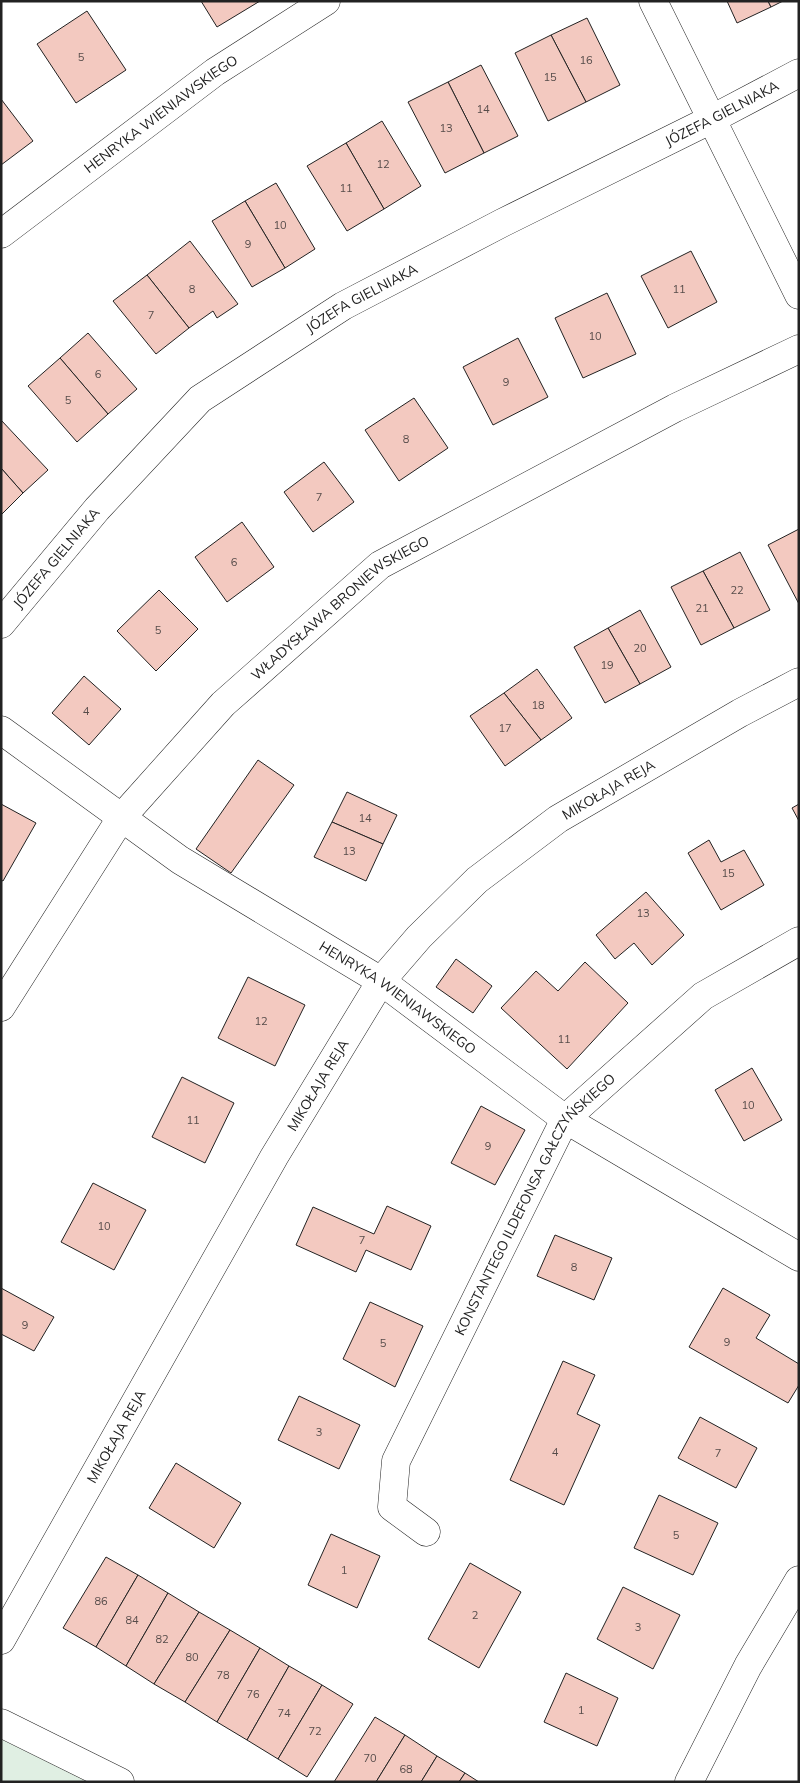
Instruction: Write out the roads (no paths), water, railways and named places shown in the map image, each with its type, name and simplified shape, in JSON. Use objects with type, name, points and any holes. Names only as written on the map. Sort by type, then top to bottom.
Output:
[{"type":"street","name":"HENRYKA WIENIAWSKIEGO","points":[[1,234],[215,72],[326,1]]},
{"type":"street","points":[[653,1],[710,120],[799,295]]},
{"type":"street","name":"JÓZEFA GIELNIAKA","points":[[1,624],[97,509],[200,399],[343,306],[502,223],[710,120],[799,73]]},
{"type":"street","name":"WŁADYSŁAWA BRONIEWSKIEGO","points":[[1,1007],[121,818],[223,704],[380,565],[675,408],[799,349]]},
{"type":"street","name":"MIKOŁAJA REJA","points":[[1,1640],[274,1157],[381,982],[419,937],[477,880],[558,819],[740,712],[799,682]]},
{"type":"street","name":"HENRYKA WIENIAWSKIEGO","points":[[1,730],[180,860],[381,982],[565,1119],[799,1257]]},
{"type":"street","name":"KONSTANTEGO ILDEFONSA GAŁCZYŃSKIEGO","points":[[426,1532],[392,1507],[396,1461],[565,1119],[703,996],[799,941]]},
{"type":"street","points":[[689,1782],[748,1666],[799,1580]]},
{"type":"street","points":[[1,1723],[120,1782]]}]
